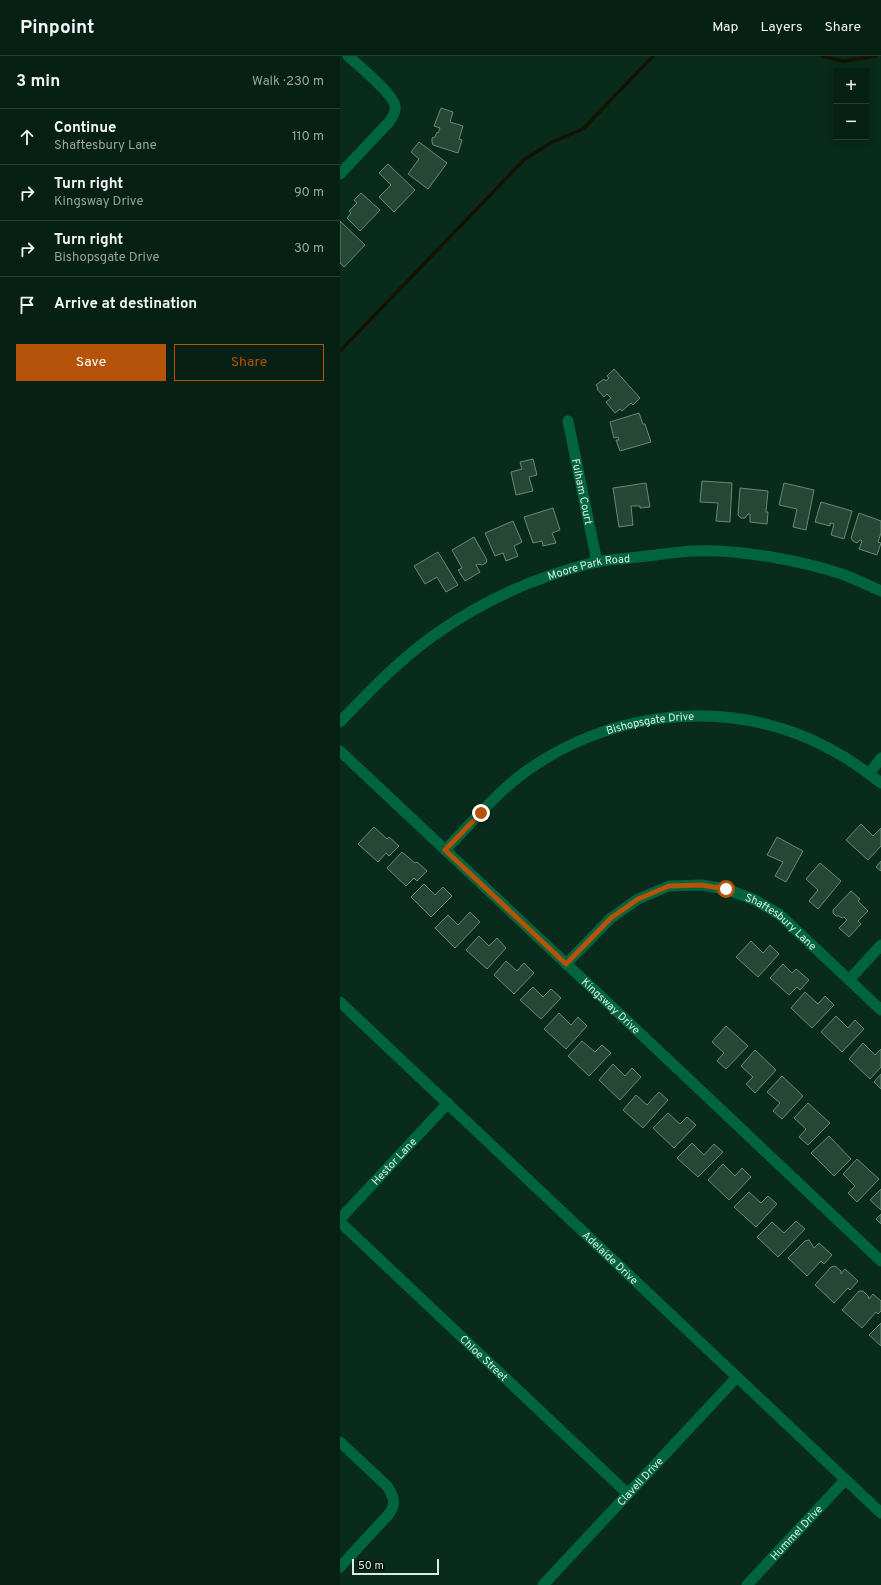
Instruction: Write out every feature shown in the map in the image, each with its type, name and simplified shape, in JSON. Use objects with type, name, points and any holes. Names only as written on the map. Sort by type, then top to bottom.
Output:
[{"type":"street","points":[[340,174],[389,122],[396,107],[391,97],[348,56]]},
{"type":"street","name":"Fulham Court","points":[[568,421],[597,562]]},
{"type":"street","name":"Moore Park Road","points":[[340,722],[382,678],[411,652],[450,624],[490,601],[518,588],[548,576],[597,562],[694,551],[767,556],[843,574],[881,591]]},
{"type":"street","name":"Bishopsgate Drive","points":[[445,850],[502,791],[539,763],[591,736],[618,727],[642,722],[688,716],[720,717],[751,721],[780,728],[810,739],[844,757],[881,783]]},
{"type":"street","name":"Kingsway Drive","points":[[340,751],[881,1261]]},
{"type":"street","points":[[869,774],[881,758]]},
{"type":"street","name":"Shaftesbury Lane","points":[[566,964],[611,918],[638,899],[669,886],[701,885],[726,889],[755,900],[779,914],[881,1010]]},
{"type":"street","points":[[848,980],[881,945]]},
{"type":"street","name":"Adelaide Drive","points":[[340,1002],[881,1513]]},
{"type":"street","name":"Hestor Lane","points":[[340,1220],[448,1103]]},
{"type":"street","name":"Chloe Street","points":[[340,1220],[628,1494]]},
{"type":"street","name":"Clavell Drive","points":[[548,1583],[628,1494],[737,1377]]},
{"type":"street","points":[[340,1442],[387,1486],[394,1500],[393,1508],[388,1515],[340,1567]]},
{"type":"street","name":"Hummel Drive","points":[[747,1585],[846,1480]]},
{"type":"building","points":[[441,108],[453,112],[450,122],[463,126],[459,139],[462,140],[458,153],[433,145],[432,138],[435,137],[440,128],[434,126]]},
{"type":"building","points":[[419,142],[447,163],[428,189],[408,174],[419,159],[411,152]]},
{"type":"building","points":[[388,164],[415,190],[394,212],[379,197],[391,185],[379,173]]},
{"type":"building","points":[[361,193],[380,210],[360,231],[347,218],[351,213],[349,211],[357,203],[354,200]]},
{"type":"building","points":[[340,221],[365,245],[344,267],[340,263]]},
{"type":"building","points":[[614,369],[640,398],[633,405],[631,403],[622,411],[620,409],[615,413],[606,402],[611,398],[607,394],[604,397],[597,389],[598,388],[596,385],[604,379],[606,381],[609,378],[607,376]]},
{"type":"building","points":[[639,413],[643,424],[645,424],[651,442],[620,451],[616,440],[619,440],[618,437],[614,438],[610,422]]},
{"type":"building","points":[[533,459],[537,475],[529,477],[533,491],[516,495],[511,472],[522,469],[520,462]]},
{"type":"building","points":[[702,481],[732,483],[730,522],[716,521],[718,503],[700,502]]},
{"type":"building","points":[[646,483],[650,507],[640,508],[640,506],[631,506],[633,525],[619,527],[613,488]]},
{"type":"building","points":[[784,483],[814,490],[806,530],[793,527],[797,509],[779,505]]},
{"type":"building","points":[[740,488],[768,491],[766,512],[768,512],[767,524],[750,522],[750,514],[748,514],[745,518],[741,518],[738,515]]},
{"type":"building","points":[[821,502],[852,511],[844,539],[831,535],[834,524],[830,523],[830,526],[815,522]]},
{"type":"building","points":[[553,508],[560,530],[552,533],[556,543],[543,546],[542,541],[533,543],[524,517]]},
{"type":"building","points":[[859,513],[881,521],[881,533],[878,542],[881,543],[877,555],[859,549],[862,541],[860,540],[857,543],[851,538]]},
{"type":"building","points":[[513,521],[522,542],[514,546],[518,556],[506,561],[503,553],[495,556],[485,533]]},
{"type":"building","points":[[474,537],[487,560],[486,563],[482,565],[476,565],[480,572],[465,581],[458,570],[462,568],[452,550]]},
{"type":"building","points":[[438,552],[458,585],[446,592],[437,577],[425,584],[414,566]]},
{"type":"building","points":[[861,824],[873,836],[881,828],[881,846],[868,860],[846,840]]},
{"type":"building","points":[[374,827],[387,839],[389,837],[399,846],[389,856],[386,853],[378,862],[358,844]]},
{"type":"building","points":[[777,837],[803,851],[786,882],[775,876],[783,862],[767,855]]},
{"type":"building","points":[[402,852],[427,871],[417,881],[414,878],[406,886],[387,868]]},
{"type":"building","points":[[881,861],[881,871],[876,867]]},
{"type":"building","points":[[820,863],[841,881],[818,909],[809,901],[818,890],[806,879]]},
{"type":"building","points":[[424,884],[435,895],[443,887],[452,896],[431,917],[411,897]]},
{"type":"building","points":[[851,891],[860,899],[858,901],[868,911],[858,921],[861,924],[849,937],[839,928],[847,920],[844,917],[842,918],[836,916],[833,913],[833,910]]},
{"type":"building","points":[[470,912],[480,922],[455,948],[435,928],[448,915],[458,925]]},
{"type":"building","points":[[479,936],[489,946],[497,938],[506,948],[487,969],[466,950]]},
{"type":"building","points":[[751,941],[763,953],[770,945],[779,954],[758,977],[736,957]]},
{"type":"building","points":[[506,961],[517,971],[524,963],[534,973],[514,994],[494,975]]},
{"type":"building","points":[[783,964],[792,973],[796,969],[809,980],[800,990],[797,987],[789,995],[770,978]]},
{"type":"building","points":[[533,987],[543,997],[551,989],[561,998],[541,1019],[520,1000]]},
{"type":"building","points":[[805,992],[818,1004],[825,996],[834,1005],[812,1028],[791,1008]]},
{"type":"building","points":[[559,1013],[571,1025],[578,1017],[587,1026],[566,1049],[544,1029]]},
{"type":"building","points":[[836,1016],[848,1028],[855,1020],[864,1029],[842,1052],[821,1032]]},
{"type":"building","points":[[726,1026],[748,1046],[726,1069],[717,1061],[724,1053],[712,1042]]},
{"type":"building","points":[[582,1041],[595,1052],[602,1045],[611,1053],[589,1076],[568,1056]]},
{"type":"building","points":[[863,1043],[875,1055],[881,1049],[881,1067],[870,1079],[849,1059]]},
{"type":"building","points":[[755,1050],[776,1070],[755,1093],[746,1084],[753,1077],[741,1066]]},
{"type":"building","points":[[613,1064],[625,1076],[632,1068],[641,1077],[620,1100],[599,1080]]},
{"type":"building","points":[[881,1074],[881,1089],[874,1082]]},
{"type":"building","points":[[782,1076],[803,1096],[782,1119],[773,1111],[780,1103],[767,1092]]},
{"type":"building","points":[[659,1092],[668,1100],[643,1128],[623,1110],[636,1095],[647,1105]]},
{"type":"building","points":[[808,1103],[830,1123],[808,1145],[799,1137],[806,1129],[794,1118]]},
{"type":"building","points":[[668,1113],[680,1124],[687,1117],[696,1125],[674,1148],[653,1128]]},
{"type":"building","points":[[829,1136],[851,1159],[834,1176],[811,1153]]},
{"type":"building","points":[[692,1143],[704,1155],[714,1144],[723,1152],[698,1177],[677,1158]]},
{"type":"building","points":[[857,1159],[879,1179],[857,1202],[848,1193],[855,1186],[843,1174]]},
{"type":"building","points":[[723,1164],[735,1176],[742,1168],[751,1177],[729,1200],[708,1180]]},
{"type":"building","points":[[881,1189],[881,1210],[870,1200]]},
{"type":"building","points":[[749,1192],[761,1203],[768,1196],[777,1204],[756,1227],[734,1207]]},
{"type":"building","points":[[881,1214],[881,1224],[876,1219]]},
{"type":"building","points":[[796,1221],[805,1229],[778,1257],[757,1237],[772,1222],[784,1233]]},
{"type":"building","points":[[809,1240],[814,1248],[819,1243],[832,1255],[824,1264],[821,1261],[807,1276],[788,1258],[805,1241]]},
{"type":"building","points":[[835,1266],[841,1271],[841,1274],[845,1269],[858,1281],[850,1290],[848,1288],[834,1303],[815,1285],[831,1267]]},
{"type":"building","points":[[859,1291],[863,1291],[869,1299],[873,1294],[881,1301],[881,1311],[878,1314],[876,1312],[862,1328],[842,1310]]},
{"type":"building","points":[[881,1323],[881,1346],[869,1335]]},
{"type":"waterway","points":[[340,351],[525,159],[552,142],[583,129],[653,56]]},
{"type":"waterway","points":[[822,56],[843,61],[876,56]]},
{"type":"route","points":[[481,813],[445,850],[566,964],[598,929],[623,908],[638,899],[669,886],[701,885],[726,889]]}]
